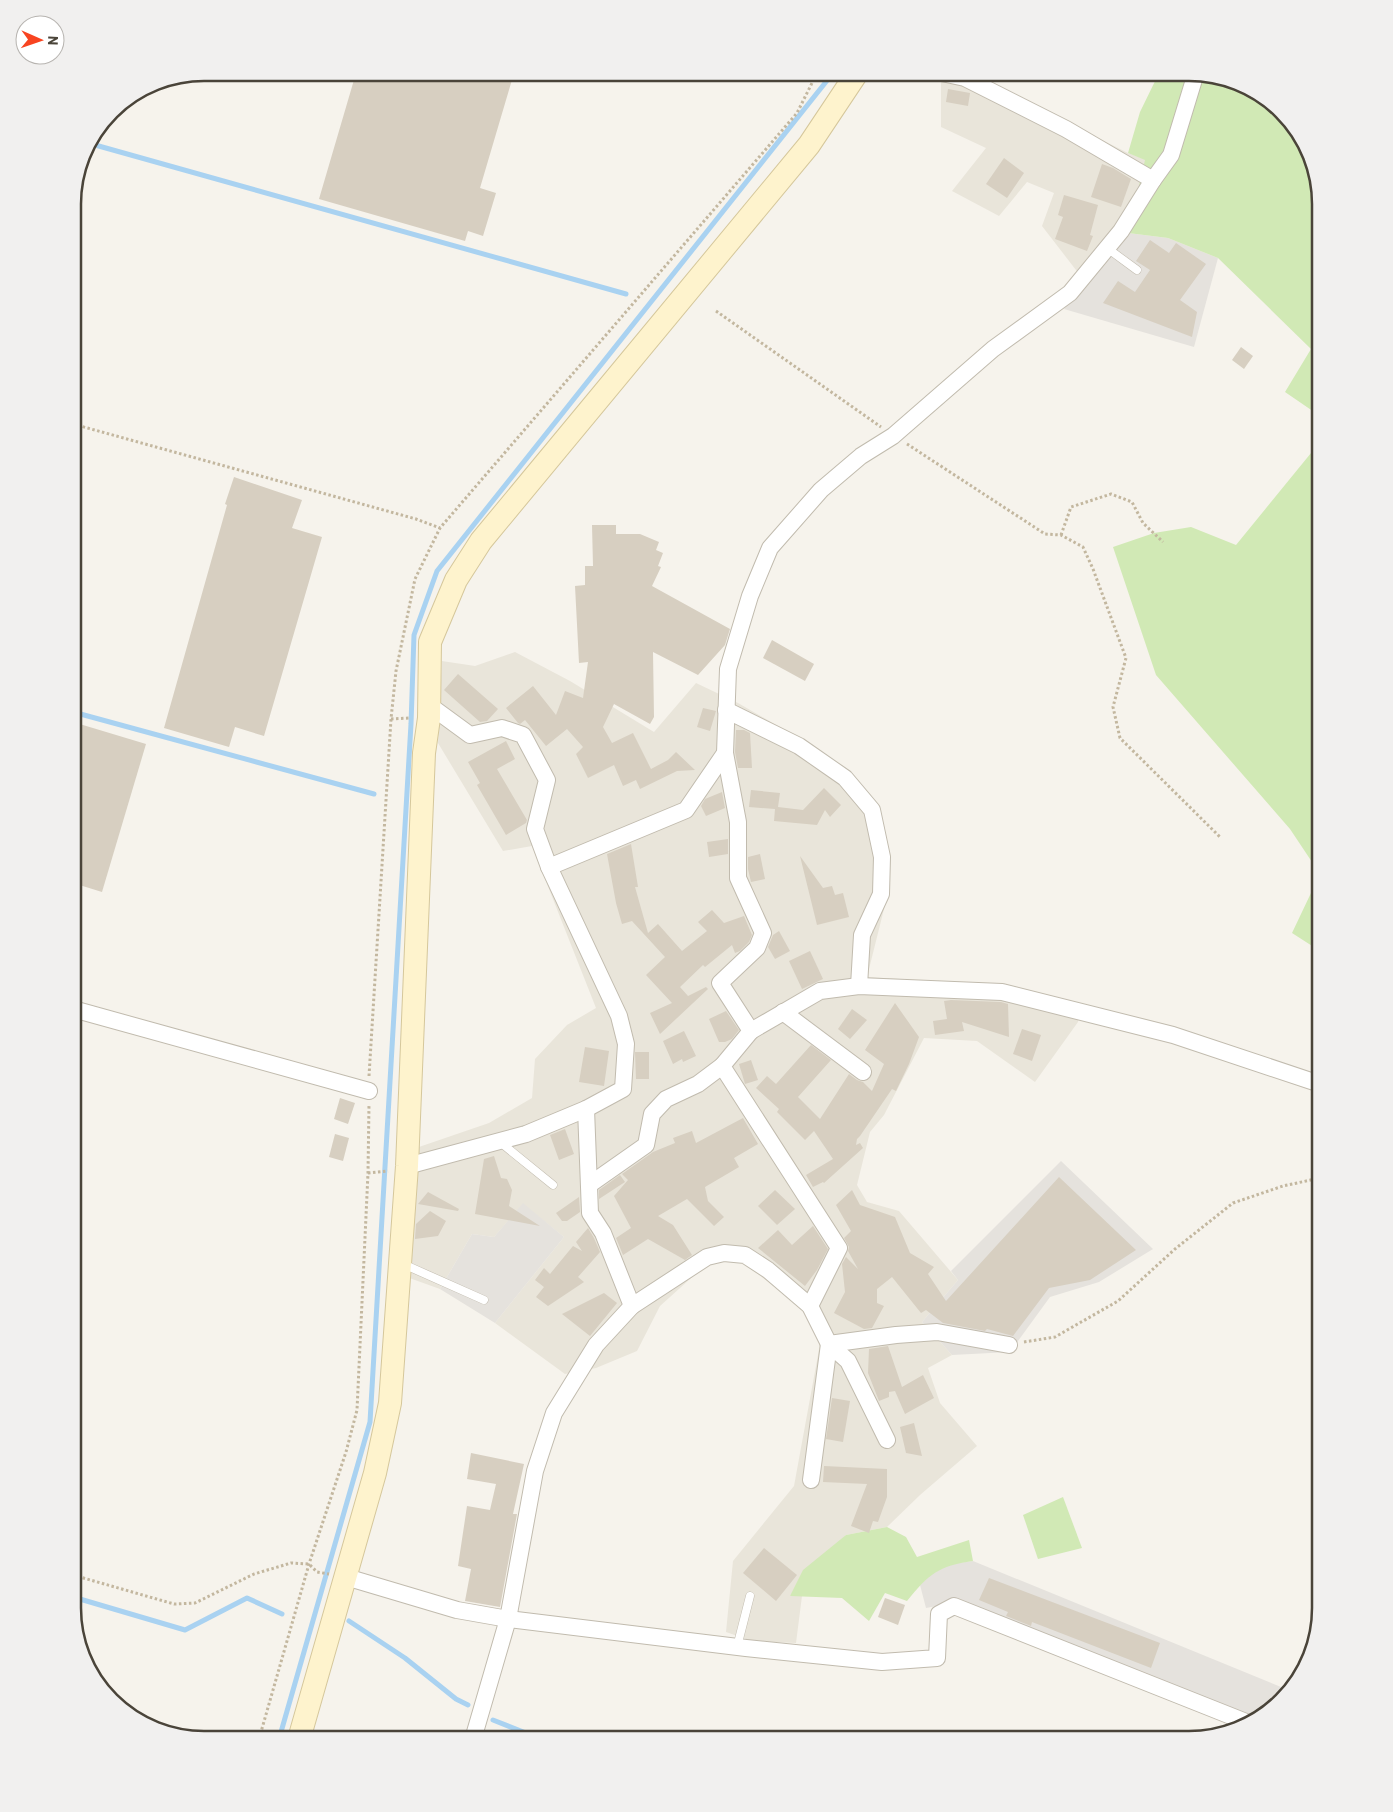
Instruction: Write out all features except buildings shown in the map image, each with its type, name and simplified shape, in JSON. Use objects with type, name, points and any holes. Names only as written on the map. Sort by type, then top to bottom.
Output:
[{"type":"street","points":[[302,1731],[375,1473],[390,1403],[399,1263],[401,1168],[424,753],[429,705],[430,642],[456,580],[481,542],[809,145],[851,82]]},
{"type":"street","points":[[972,82],[1066,129],[1153,180]]},
{"type":"street","points":[[751,1031],[720,983],[757,948],[763,933],[738,878],[738,822],[725,753],[726,710],[728,669],[750,596],[770,548],[822,490],[861,456],[894,436],[993,349],[1070,293],[1121,231],[1171,155],[1193,82]]},
{"type":"street","points":[[401,1168],[526,1134],[586,1109],[623,1089],[626,1044],[619,1016],[548,867],[535,829],[547,780],[523,735],[502,728],[470,734],[429,705]]},
{"type":"street","points":[[726,710],[799,746],[845,778],[872,810],[882,858],[881,894],[862,935],[859,986]]},
{"type":"street","points":[[548,867],[686,810],[725,753]]},
{"type":"street","points":[[589,1185],[646,1144],[652,1114],[666,1099],[698,1084],[722,1066],[751,1031],[820,991],[859,986],[1002,992],[1173,1035],[1312,1081]]},
{"type":"street","points":[[81,1011],[369,1091]]},
{"type":"street","points":[[783,1012],[863,1072]]},
{"type":"street","points":[[722,1066],[839,1248],[810,1306]]},
{"type":"street","points":[[586,1109],[590,1213],[603,1233],[632,1306]]},
{"type":"street","points":[[476,1731],[508,1619],[535,1471],[554,1413],[596,1345],[632,1306],[706,1257],[724,1253],[745,1255],[768,1270],[810,1306],[829,1344],[848,1361],[887,1440]]},
{"type":"street","points":[[829,1344],[896,1335],[937,1332],[1009,1345]]},
{"type":"street","points":[[811,1480],[829,1344]]},
{"type":"street","points":[[346,1577],[457,1610],[508,1619],[737,1647],[882,1662],[937,1658],[939,1614],[954,1606],[1239,1719]]},
{"type":"lane","points":[[1107,248],[1137,270]]},
{"type":"lane","points":[[499,1141],[553,1185]]},
{"type":"lane","points":[[399,1263],[484,1300]]},
{"type":"lane","points":[[737,1647],[750,1596]]},
{"type":"path","points":[[262,1731],[309,1564],[346,1452],[357,1410],[371,1173],[369,1091],[391,719],[396,671],[414,579],[440,528],[797,113],[813,82]]},
{"type":"path","points":[[716,312],[894,436],[1044,534],[1061,536],[1083,547],[1126,658],[1113,706],[1120,738],[1221,838]]},
{"type":"path","points":[[82,426],[416,519],[440,528]]},
{"type":"path","points":[[1061,536],[1071,507],[1111,494],[1132,502],[1143,522],[1163,542]]},
{"type":"path","points":[[391,719],[400,717]]},
{"type":"path","points":[[371,1173],[401,1168]]},
{"type":"path","points":[[1009,1345],[1055,1337],[1118,1301],[1175,1249],[1233,1204],[1283,1186],[1312,1180]]},
{"type":"path","points":[[81,1578],[174,1604],[195,1603],[254,1574],[291,1563],[309,1564],[317,1572]]},
{"type":"shaded area","points":[[941,82],[986,82],[1128,153],[1145,159],[1145,183],[1086,283],[1042,226],[1054,193],[1027,182],[999,216],[952,191],[986,148],[941,127]]},
{"type":"shaded area","points":[[1128,233],[1168,238],[1218,258],[1194,347],[1064,309]]},
{"type":"shaded area","points":[[515,652],[570,681],[654,732],[696,683],[738,703],[816,748],[877,808],[886,864],[885,905],[867,977],[998,985],[1080,1004],[1078,1022],[1035,1082],[977,1041],[924,1038],[884,1115],[870,1132],[857,1185],[867,1202],[899,1211],[958,1280],[922,1322],[952,1355],[928,1368],[940,1403],[977,1446],[920,1495],[887,1527],[846,1535],[790,1596],[802,1596],[796,1643],[752,1641],[726,1632],[733,1561],[794,1486],[820,1344],[805,1309],[736,1258],[710,1261],[660,1306],[637,1351],[596,1368],[565,1374],[495,1323],[564,1237],[523,1204],[494,1237],[472,1234],[440,1289],[401,1275],[416,1148],[489,1123],[532,1098],[535,1059],[567,1025],[596,1008],[532,846],[503,851],[438,743],[442,661],[475,666]]},
{"type":"shaded area","points":[[1061,1161],[1153,1249],[1099,1282],[1050,1297],[1010,1352],[952,1355],[922,1322],[958,1280],[951,1271]]},
{"type":"shaded area","points":[[523,1203],[564,1237],[495,1323],[440,1289],[472,1234],[494,1237]]},
{"type":"shaded area","points":[[973,1561],[1281,1687],[1276,1695],[1247,1716],[958,1602],[926,1608],[920,1585],[932,1573],[951,1564]]},
{"type":"green space","points":[[1155,82],[1205,82],[1221,85],[1250,98],[1276,117],[1291,136],[1308,172],[1311,188],[1312,411],[1285,392],[1311,349],[1218,258],[1168,238],[1128,233],[1145,160],[1128,153],[1140,112]]},
{"type":"green space","points":[[1312,452],[1312,862],[1290,829],[1156,675],[1113,547],[1154,533],[1191,527],[1236,545]]},
{"type":"green space","points":[[1312,891],[1312,946],[1292,933]]},
{"type":"green space","points":[[1063,1497],[1082,1548],[1038,1559],[1023,1515]]},
{"type":"green space","points":[[887,1527],[906,1537],[917,1557],[969,1540],[973,1561],[951,1566],[935,1573],[907,1601],[885,1593],[869,1621],[842,1598],[790,1596],[803,1570],[846,1535]]},
{"type":"waterway","points":[[281,1731],[370,1422],[411,724],[414,635],[437,571],[826,82]]},
{"type":"waterway","points":[[97,145],[626,294]]},
{"type":"waterway","points":[[82,714],[374,794]]},
{"type":"waterway","points":[[81,1599],[185,1630],[247,1598],[282,1614]]},
{"type":"waterway","points":[[349,1621],[405,1658],[456,1699],[468,1705]]},
{"type":"waterway","points":[[493,1720],[521,1731]]}]
